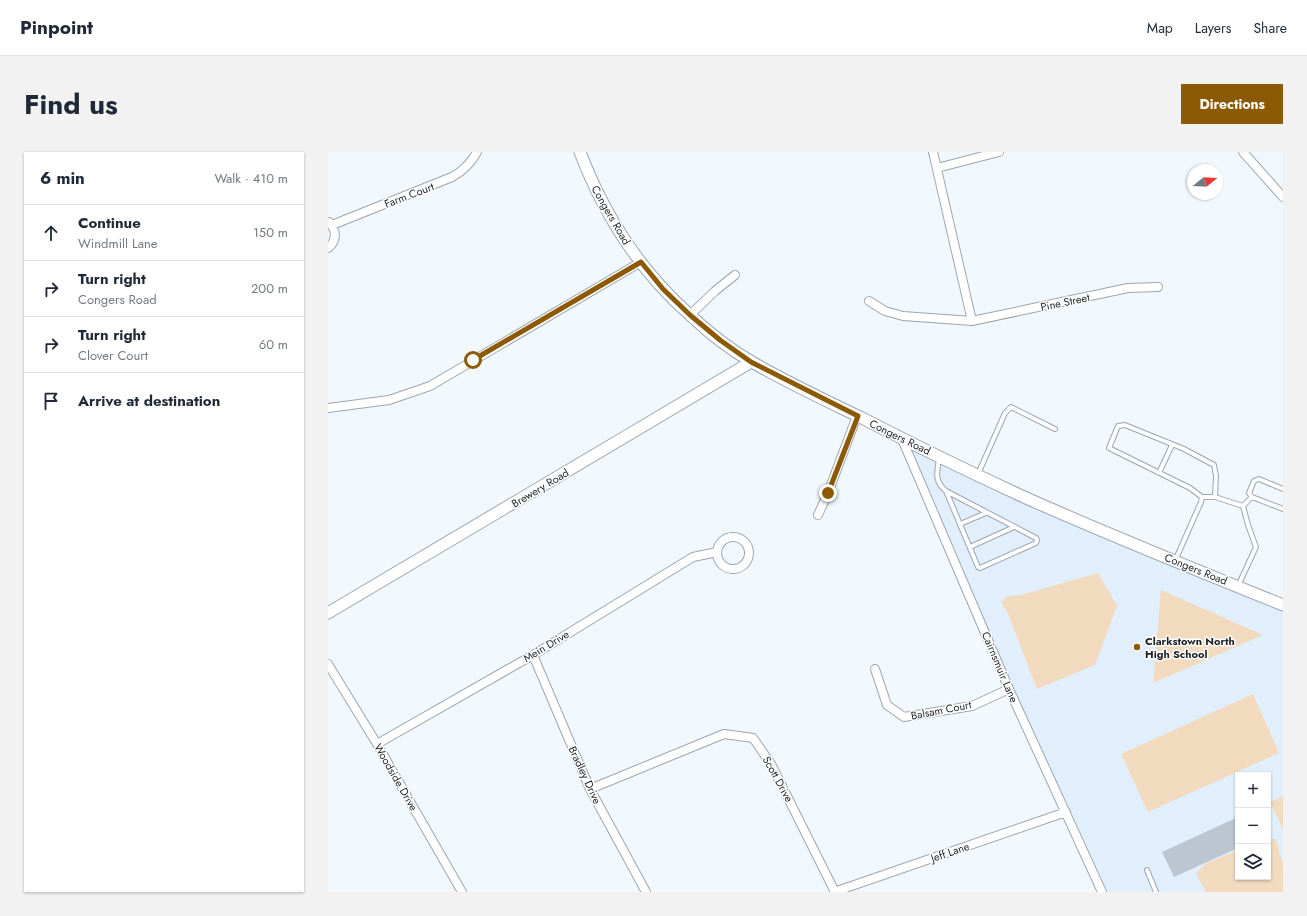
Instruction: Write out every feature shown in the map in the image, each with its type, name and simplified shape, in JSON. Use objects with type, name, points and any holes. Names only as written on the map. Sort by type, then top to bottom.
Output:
[{"type":"street","name":"Farm Court","points":[[328,248],[333,244],[335,238],[335,232],[330,223],[448,179],[460,172],[473,159],[477,152]]},
{"type":"street","name":"Congers Road","points":[[580,152],[600,200],[619,233],[641,262],[663,289],[690,315],[720,340],[751,362],[902,439],[1053,510],[1283,605]]},
{"type":"street","points":[[933,152],[972,321]]},
{"type":"street","points":[[937,168],[999,152]]},
{"type":"street","points":[[1243,152],[1283,197]]},
{"type":"street","points":[[328,408],[389,400],[430,386],[641,262]]},
{"type":"street","points":[[690,315],[715,291],[735,275]]},
{"type":"street","name":"Pine Street","points":[[869,301],[885,311],[903,316],[972,321],[1128,288],[1158,287]]},
{"type":"street","name":"Brewery Road","points":[[328,613],[751,362]]},
{"type":"street","points":[[818,515],[858,416]]},
{"type":"street","name":"Cairnsmuir Lane","points":[[902,439],[1009,689],[1102,892]]},
{"type":"street","points":[[736,537],[745,542],[748,547],[749,557],[743,566],[733,569],[723,566],[719,562],[716,552],[721,542],[725,538],[736,537]]},
{"type":"street","name":"Mein Drive","points":[[377,744],[533,655],[693,557],[716,552]]},
{"type":"street","name":"Bradley Drive","points":[[533,655],[590,789],[646,892]]},
{"type":"street","name":"Woodside Drive","points":[[328,664],[377,744],[462,892]]},
{"type":"street","name":"Balsam Court","points":[[875,669],[887,705],[904,717],[972,706],[1009,689]]},
{"type":"street","name":"Scott Drive","points":[[590,789],[724,734],[753,738],[771,764],[834,892]]},
{"type":"street","name":"Jeff Lane","points":[[834,892],[1066,812]]},
{"type":"lane","points":[[978,475],[1005,413],[1011,407],[1055,429]]},
{"type":"lane","points":[[1215,496],[1216,476],[1214,465],[1172,444],[1125,426],[1118,426],[1109,448],[1190,488],[1202,497],[1215,496],[1244,506]]},
{"type":"lane","points":[[1159,473],[1172,444]]},
{"type":"lane","points":[[940,456],[937,476],[941,487],[1036,538],[1036,543],[980,568],[946,491]]},
{"type":"lane","points":[[1283,489],[1259,479],[1254,481],[1249,493],[1252,497],[1283,509]]},
{"type":"lane","points":[[1175,561],[1202,497]]},
{"type":"lane","points":[[1244,506],[1252,497]]},
{"type":"lane","points":[[1238,587],[1256,547],[1248,525],[1244,506]]},
{"type":"lane","points":[[960,524],[986,512]]},
{"type":"lane","points":[[970,547],[1014,527]]},
{"type":"lane","points":[[1147,870],[1156,892]]},
{"type":"shaded area","name":"Clarkstown North High School","points":[[902,439],[1283,605],[1283,892],[1102,892]]},
{"type":"shaded area","points":[[1098,573],[1117,606],[1095,665],[1037,689],[1008,614],[1001,602],[1008,596],[1021,595]]},
{"type":"shaded area","points":[[1161,590],[1263,635],[1153,683]]},
{"type":"shaded area","points":[[1253,694],[1279,753],[1148,812],[1121,754]]},
{"type":"shaded area","points":[[1283,796],[1283,829],[1271,804],[1271,802]]},
{"type":"shaded area","points":[[1271,838],[1276,839],[1283,865],[1283,892],[1206,892],[1196,874],[1205,864],[1235,851],[1235,880],[1271,880]]},
{"type":"building","points":[[1235,818],[1235,849],[1174,877],[1162,852]]},
{"type":"place","name":"Clarkstown North High School","points":[[1137,647]]},
{"type":"route","points":[[473,360],[641,262],[663,289],[690,315],[720,340],[751,362],[858,416],[828,493]]}]
